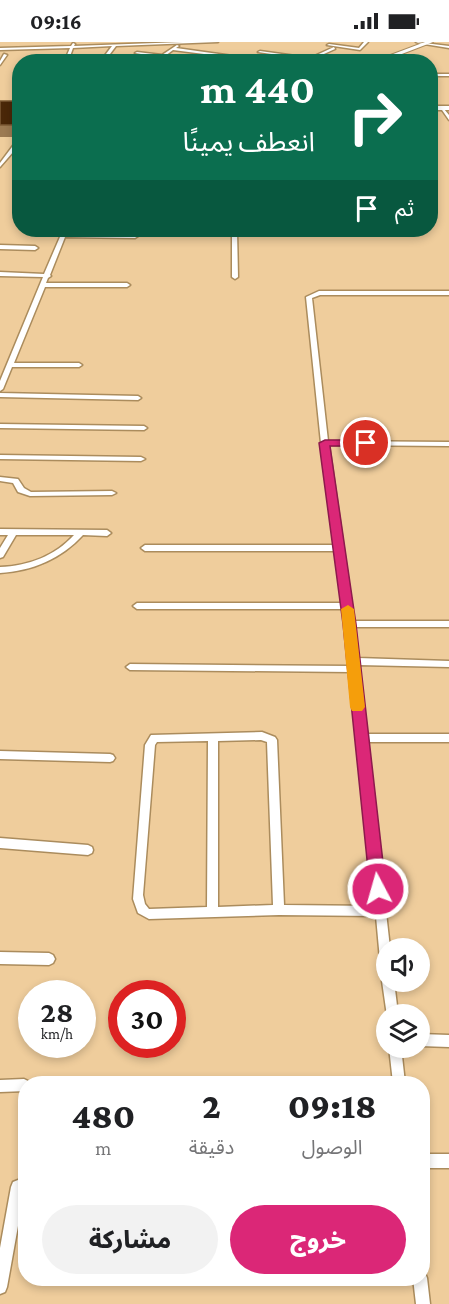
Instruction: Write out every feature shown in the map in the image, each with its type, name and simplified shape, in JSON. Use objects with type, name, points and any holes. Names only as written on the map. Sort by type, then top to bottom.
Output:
[{"type":"main road","points":[[394,54],[424,42]]},
{"type":"street","points":[[0,49],[6,42]]},
{"type":"street","points":[[39,48],[44,42]]},
{"type":"street","points":[[0,49],[73,44],[216,42]]},
{"type":"street","points":[[329,45],[360,49],[366,42]]},
{"type":"street","points":[[424,42],[449,47]]},
{"type":"street","points":[[165,54],[182,43]]},
{"type":"street","points":[[108,54],[115,45]]},
{"type":"street","points":[[321,54],[334,48]]},
{"type":"street","points":[[173,49],[214,54]]},
{"type":"street","points":[[260,52],[276,54]]},
{"type":"street","points":[[137,53],[145,54]]},
{"type":"street","points":[[0,64],[5,55]]},
{"type":"street","points":[[448,107],[449,119]]},
{"type":"street","points":[[1,164],[12,150]]},
{"type":"street","points":[[0,389],[62,237]]},
{"type":"street","points":[[234,237],[235,277]]},
{"type":"street","points":[[0,247],[35,248]]},
{"type":"street","points":[[0,274],[48,276]]},
{"type":"street","points":[[44,285],[127,285]]},
{"type":"street","points":[[383,938],[350,624],[325,443],[309,297],[319,293],[449,293]]},
{"type":"street","points":[[11,365],[79,365]]},
{"type":"street","points":[[0,395],[138,398]]},
{"type":"street","points":[[0,426],[144,428]]},
{"type":"street","points":[[325,443],[449,444]]},
{"type":"street","points":[[0,457],[141,459]]},
{"type":"street","points":[[0,479],[15,481],[21,490],[30,494],[112,493]]},
{"type":"street","points":[[0,532],[107,533]]},
{"type":"street","points":[[0,555],[13,532]]},
{"type":"street","points":[[0,570],[22,569],[36,564],[71,545],[81,533]]},
{"type":"street","points":[[145,548],[339,548]]},
{"type":"street","points":[[137,606],[347,606]]},
{"type":"street","points":[[350,624],[449,624]]},
{"type":"street","points":[[130,667],[449,664]]},
{"type":"street","points":[[279,910],[272,740],[262,736],[159,736],[151,741],[138,895],[138,904],[142,912],[149,915],[279,910],[380,911]]},
{"type":"street","points":[[212,912],[213,736]]},
{"type":"street","points":[[361,738],[449,738]]},
{"type":"street","points":[[0,755],[110,758]]},
{"type":"street","points":[[0,843],[88,850]]},
{"type":"street","points":[[0,958],[49,959]]},
{"type":"street","points":[[430,1040],[449,1041]]},
{"type":"street","points":[[396,1058],[398,1076]]},
{"type":"street","points":[[0,1086],[18,1085]]},
{"type":"street","points":[[430,1161],[449,1161]]},
{"type":"street","points":[[0,1287],[18,1187]]},
{"type":"street","points":[[421,1286],[423,1304]]},
{"type":"building","points":[[0,101],[12,101],[12,125],[0,125]]},
{"type":"slow traffic","points":[[348,609],[357,707]]},
{"type":"route","points":[[366,443],[325,443],[350,624],[378,889]]}]
